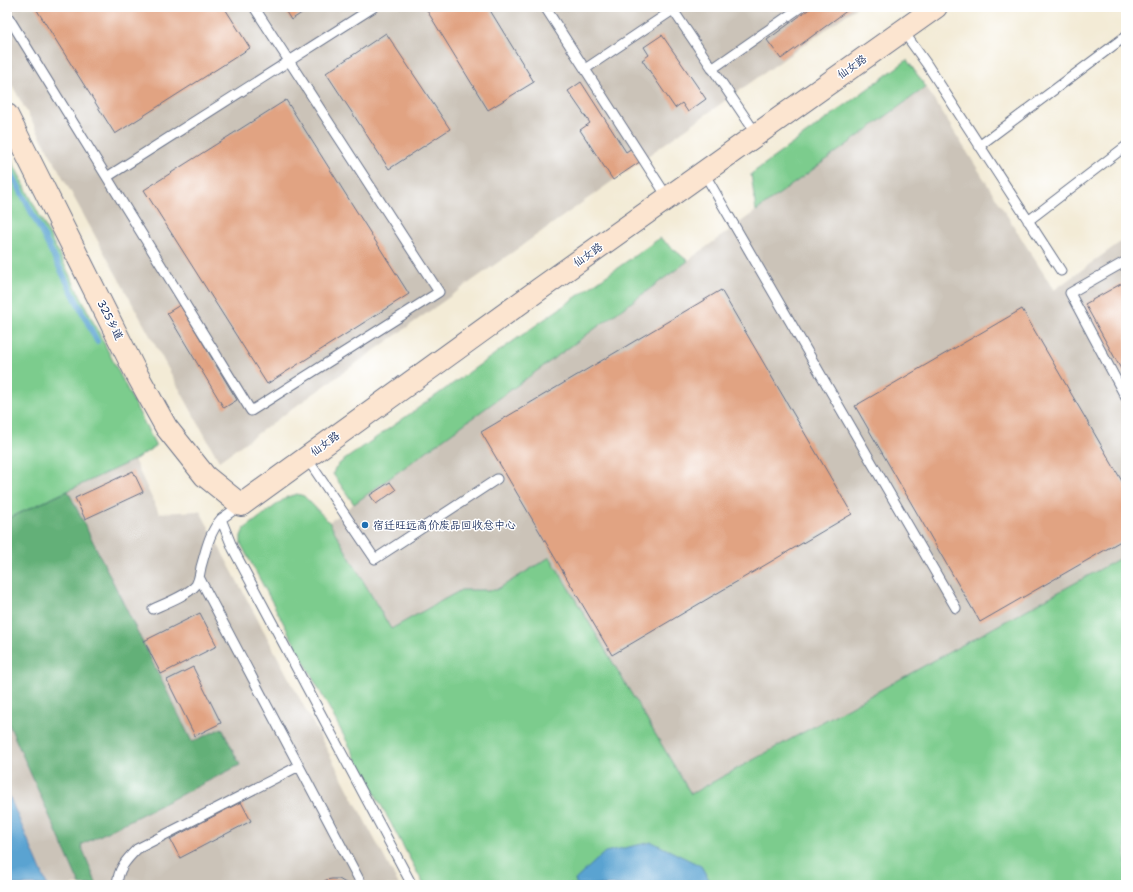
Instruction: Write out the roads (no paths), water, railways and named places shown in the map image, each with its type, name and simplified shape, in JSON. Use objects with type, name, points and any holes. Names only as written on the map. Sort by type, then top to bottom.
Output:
[{"type":"street","name":"仙女路","points":[[241,505],[936,7]]},
{"type":"street","name":"325乡道","points":[[7,114],[135,371],[166,426],[205,476],[241,505]]},
{"type":"lane","points":[[7,15],[251,411],[439,292],[254,7]]},
{"type":"lane","points":[[107,177],[374,7]]},
{"type":"lane","points":[[545,7],[668,198]]},
{"type":"lane","points":[[712,69],[801,7]]},
{"type":"lane","points":[[585,69],[673,10],[757,135]]},
{"type":"lane","points":[[903,31],[926,63],[1061,272]]},
{"type":"lane","points":[[980,146],[1126,36]]},
{"type":"lane","points":[[1028,221],[1126,146]]},
{"type":"lane","points":[[704,173],[956,608]]},
{"type":"lane","points":[[1126,261],[1070,294],[1126,398]]},
{"type":"lane","points":[[306,457],[375,559],[497,479]]},
{"type":"lane","points":[[153,609],[188,592],[195,585],[199,577],[210,535],[214,527],[241,505]]},
{"type":"lane","points":[[221,520],[233,549],[412,885]]},
{"type":"lane","points":[[199,577],[362,885]]},
{"type":"lane","points":[[117,885],[118,877],[126,860],[137,849],[299,766]]},
{"type":"water","points":[[7,791],[47,885],[7,885]]},
{"type":"water","points":[[652,842],[701,866],[712,885],[577,885],[575,880],[605,852]]},
{"type":"waterway","points":[[7,164],[97,341]]},
{"type":"place","name":"宿迁旺远高价废品回收总中心","points":[[365,525]]}]
